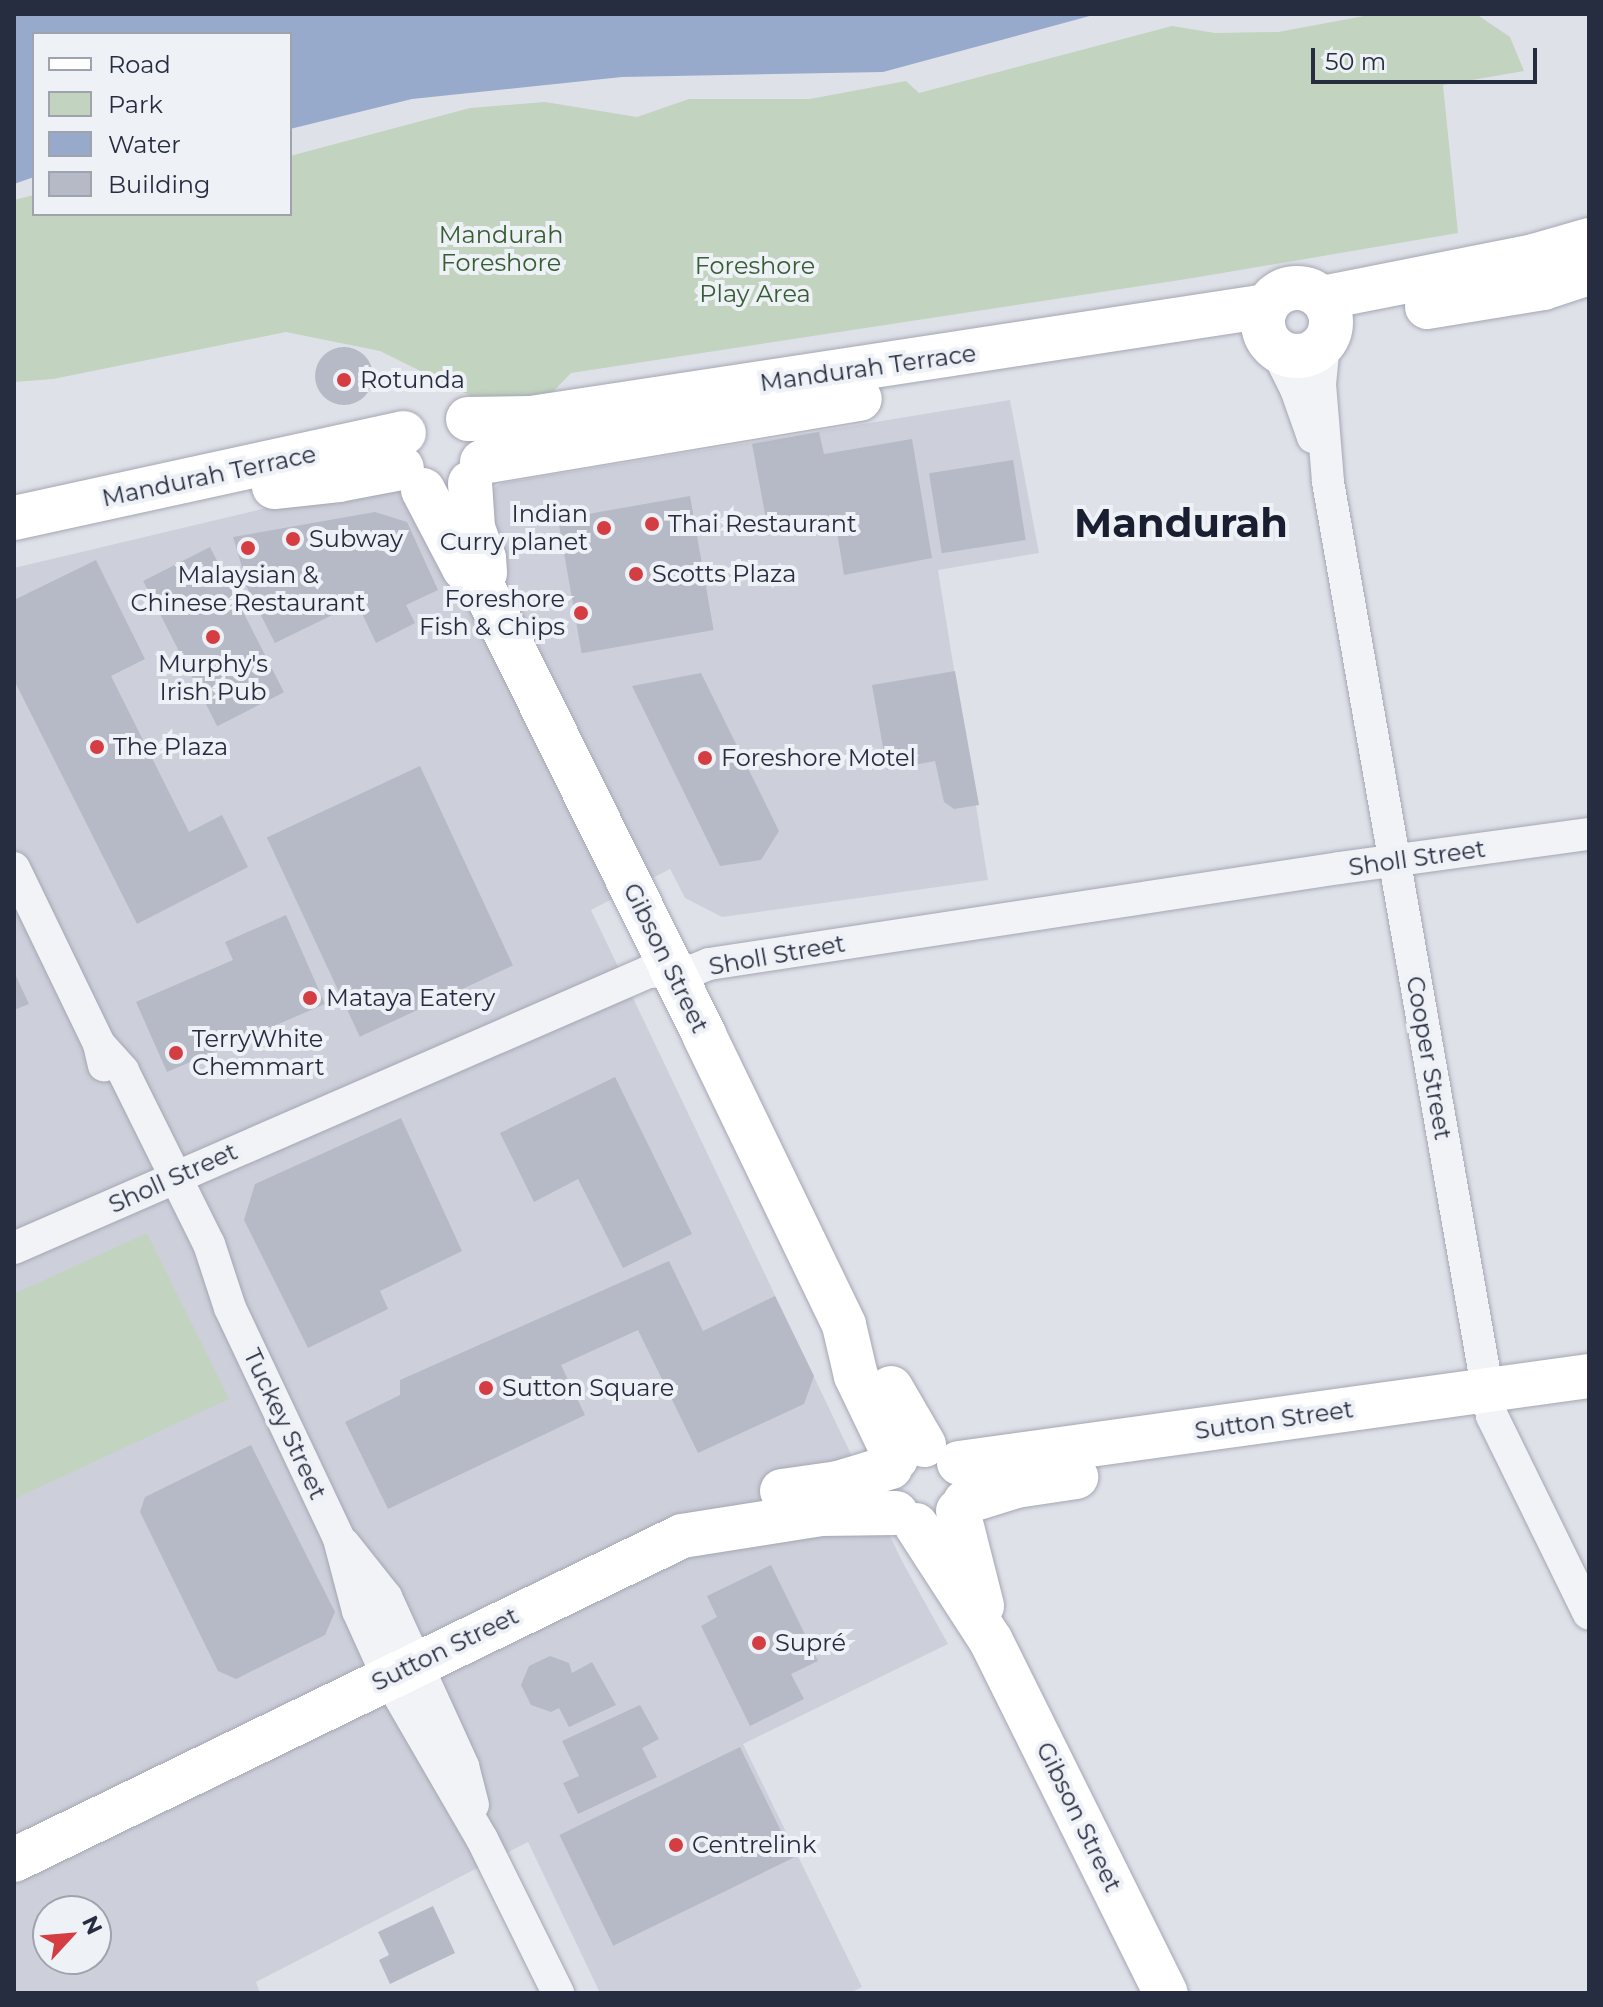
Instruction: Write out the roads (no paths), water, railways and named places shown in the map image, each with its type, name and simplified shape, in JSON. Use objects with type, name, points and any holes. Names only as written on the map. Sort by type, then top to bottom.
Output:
[{"type":"street","points":[[1326,323],[1303,288],[1292,288],[1282,291],[1270,330],[1285,354],[1306,355],[1326,323],[1505,262],[1589,240]]},
{"type":"street","points":[[1326,323],[1543,288],[1589,273]]},
{"type":"street","name":"Cooper Street","points":[[1326,323],[1320,384],[1328,482],[1490,1403],[1589,1614]]},
{"type":"street","name":"Cooper Street","points":[[1270,330],[1296,389],[1328,482]]},
{"type":"street","name":"Mandurah Terrace","points":[[468,419],[531,418],[1270,330]]},
{"type":"street","name":"Mandurah Terrace","points":[[476,472],[1270,330]]},
{"type":"street","points":[[432,410],[457,412],[468,419],[481,438],[476,472],[447,494],[410,463],[411,422],[432,410]]},
{"type":"street","name":"Mandurah Terrace","points":[[14,518],[410,463]]},
{"type":"street","name":"Mandurah Terrace","points":[[14,548],[77,528],[286,484],[339,480],[410,463]]},
{"type":"street","name":"Gibson Street","points":[[410,463],[464,568],[485,591],[844,1325],[878,1365],[932,1474],[991,1641],[1166,1993]]},
{"type":"street","name":"Gibson Street","points":[[476,472],[473,528],[484,558],[485,591]]},
{"type":"street","name":"Sholl Street","points":[[14,1248],[648,972],[672,971],[1589,834]]},
{"type":"street","name":"Tuckey Street","points":[[14,868],[99,1044],[123,1071],[166,1181],[209,1244],[230,1308],[339,1539],[358,1611],[396,1657],[463,1766],[482,1839],[558,1993]]},
{"type":"street","name":"Sutton Street","points":[[1490,1403],[1589,1376]]},
{"type":"street","name":"Sutton Street","points":[[14,1860],[396,1657],[624,1531],[690,1505],[838,1483],[932,1474],[1490,1403],[1589,1403]]},
{"type":"street","points":[[906,1519],[886,1490],[932,1474]]},
{"type":"street","name":"Sutton Street","points":[[14,1828],[396,1657],[682,1536],[821,1514],[906,1519],[938,1525],[932,1474]]},
{"type":"street","name":"Gibson Street","points":[[906,1519],[991,1641]]},
{"type":"water","points":[[14,14],[1097,14],[883,72],[622,77],[412,99],[292,129],[292,32],[32,32],[32,178],[14,184]]},
{"type":"place","name":"Rotunda","points":[[344,380]]},
{"type":"place","name":"Thai Restaurant","points":[[652,524]]},
{"type":"place","name":"Indian Curry planet","points":[[604,528]]},
{"type":"place","name":"Subway","points":[[293,539]]},
{"type":"place","name":"Malaysian & Chinese Restaurant","points":[[248,548]]},
{"type":"place","name":"Scotts Plaza","points":[[636,574]]},
{"type":"place","name":"Foreshore Fish & Chips","points":[[581,613]]},
{"type":"place","name":"Murphy's Irish Pub","points":[[213,637]]},
{"type":"place","name":"The Plaza","points":[[97,747]]},
{"type":"place","name":"Foreshore Motel","points":[[705,758]]},
{"type":"place","name":"Mataya Eatery","points":[[310,998]]},
{"type":"place","name":"TerryWhite Chemmart","points":[[176,1053]]},
{"type":"place","name":"Sutton Square","points":[[486,1388]]},
{"type":"place","name":"Supré","points":[[759,1643]]},
{"type":"place","name":"Centrelink","points":[[676,1845]]},
{"type":"district","name":"Mandurah","points":[[1181,523]]},
{"type":"park label","name":"Mandurah Foreshore","points":[[501,249]]},
{"type":"park label","name":"Foreshore Play Area","points":[[755,280]]}]
